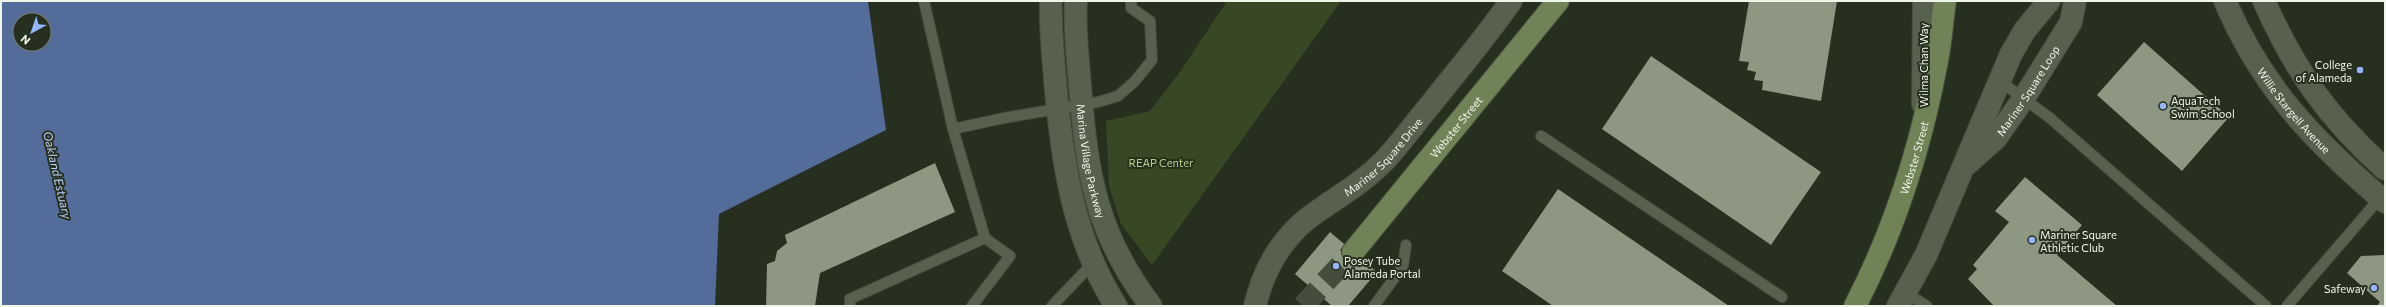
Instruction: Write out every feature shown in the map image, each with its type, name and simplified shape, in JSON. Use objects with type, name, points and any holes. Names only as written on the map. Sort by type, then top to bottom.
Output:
[{"type":"main road","name":"Webster Street","points":[[1353,252],[1558,1]]},
{"type":"main road","name":"Webster Street","points":[[1855,306],[1891,226],[1923,129],[1938,60],[1945,1]]},
{"type":"street","points":[[1052,1],[1058,110],[1066,180],[1074,210],[1093,263],[1116,306]]},
{"type":"street","name":"Marina Village Parkway","points":[[1076,1],[1082,105],[1090,178],[1104,226],[1113,247],[1152,305]]},
{"type":"street","name":"Mariner Square Drive","points":[[1255,306],[1265,272],[1276,252],[1291,234],[1308,219],[1349,192],[1385,160],[1469,57],[1511,1]]},
{"type":"street","name":"Wilma Chan Way","points":[[1923,129],[1924,1]]},
{"type":"street","name":"Mariner Square Loop","points":[[1963,168],[1996,138],[2024,98],[2071,22],[2075,1]]},
{"type":"street","name":"Willie Stargell Avenue","points":[[2225,1],[2249,51],[2282,102],[2324,147],[2382,200]]},
{"type":"street","points":[[2264,1],[2296,67],[2338,123],[2385,169]]},
{"type":"street","name":"Mariner Square Loop","points":[[1902,299],[1926,255],[2000,81],[2025,30],[2042,5]]},
{"type":"street","points":[[1238,306],[1265,272]]},
{"type":"lane","points":[[924,1],[953,129],[985,238],[1010,256],[972,306]]},
{"type":"lane","points":[[953,129],[1004,118],[1058,110],[1118,96],[1134,81],[1152,60],[1150,21],[1131,8],[1131,1]]},
{"type":"lane","points":[[2000,81],[2050,118],[2266,306]]},
{"type":"lane","points":[[1540,136],[1782,297]]},
{"type":"lane","points":[[2287,306],[2382,200]]},
{"type":"lane","points":[[850,306],[850,299],[985,238]]},
{"type":"lane","points":[[1374,306],[1403,266],[1406,245]]},
{"type":"lane","points":[[1052,306],[1093,263]]},
{"type":"lane","points":[[1902,299],[1927,306]]},
{"type":"green space","name":"REAP Center","points":[[1227,1],[1341,1],[1152,265],[1121,224],[1109,186],[1106,121],[1150,111],[1180,72]]},
{"type":"water","name":"Oakland Estuary","points":[[1,1],[868,1],[886,130],[719,214],[715,306],[1,306]]},
{"type":"building","points":[[1749,1],[1837,1],[1821,101],[1762,90],[1763,81],[1754,80],[1756,72],[1747,70],[1749,62],[1739,61]]},
{"type":"building","name":"AquaTech Swim School","points":[[2144,42],[2229,117],[2182,171],[2097,95]]},
{"type":"building","points":[[1651,56],[1821,172],[1771,245],[1602,129]]},
{"type":"building","points":[[935,163],[955,212],[820,273],[815,306],[766,306],[767,264],[775,261],[777,251],[787,243],[785,235]]},
{"type":"building","name":"Mariner Square Athletic Club","points":[[2025,177],[2082,225],[2057,255],[2117,306],[1994,306],[1968,279],[1977,269],[1973,265],[2009,222],[1995,211]]},
{"type":"building","points":[[1558,189],[1729,306],[1553,306],[1502,271]]},
{"type":"building","name":"Posey Tube Alameda Portal","points":[[1330,232],[1377,272],[1348,306],[1332,306],[1295,274]]},
{"type":"building","name":"Safeway","points":[[2385,255],[2385,306],[2377,306],[2380,302],[2347,273],[2361,256]]},
{"type":"tunnel","points":[[1303,306],[1353,252]]},
{"type":"place","name":"College of Alameda","points":[[2360,70]]},
{"type":"place","name":"AquaTech Swim School","points":[[2163,106]]},
{"type":"place","name":"Mariner Square Athletic Club","points":[[2032,240]]},
{"type":"place","name":"Posey Tube Alameda Portal","points":[[1336,266]]},
{"type":"place","name":"Safeway","points":[[2374,288]]}]
